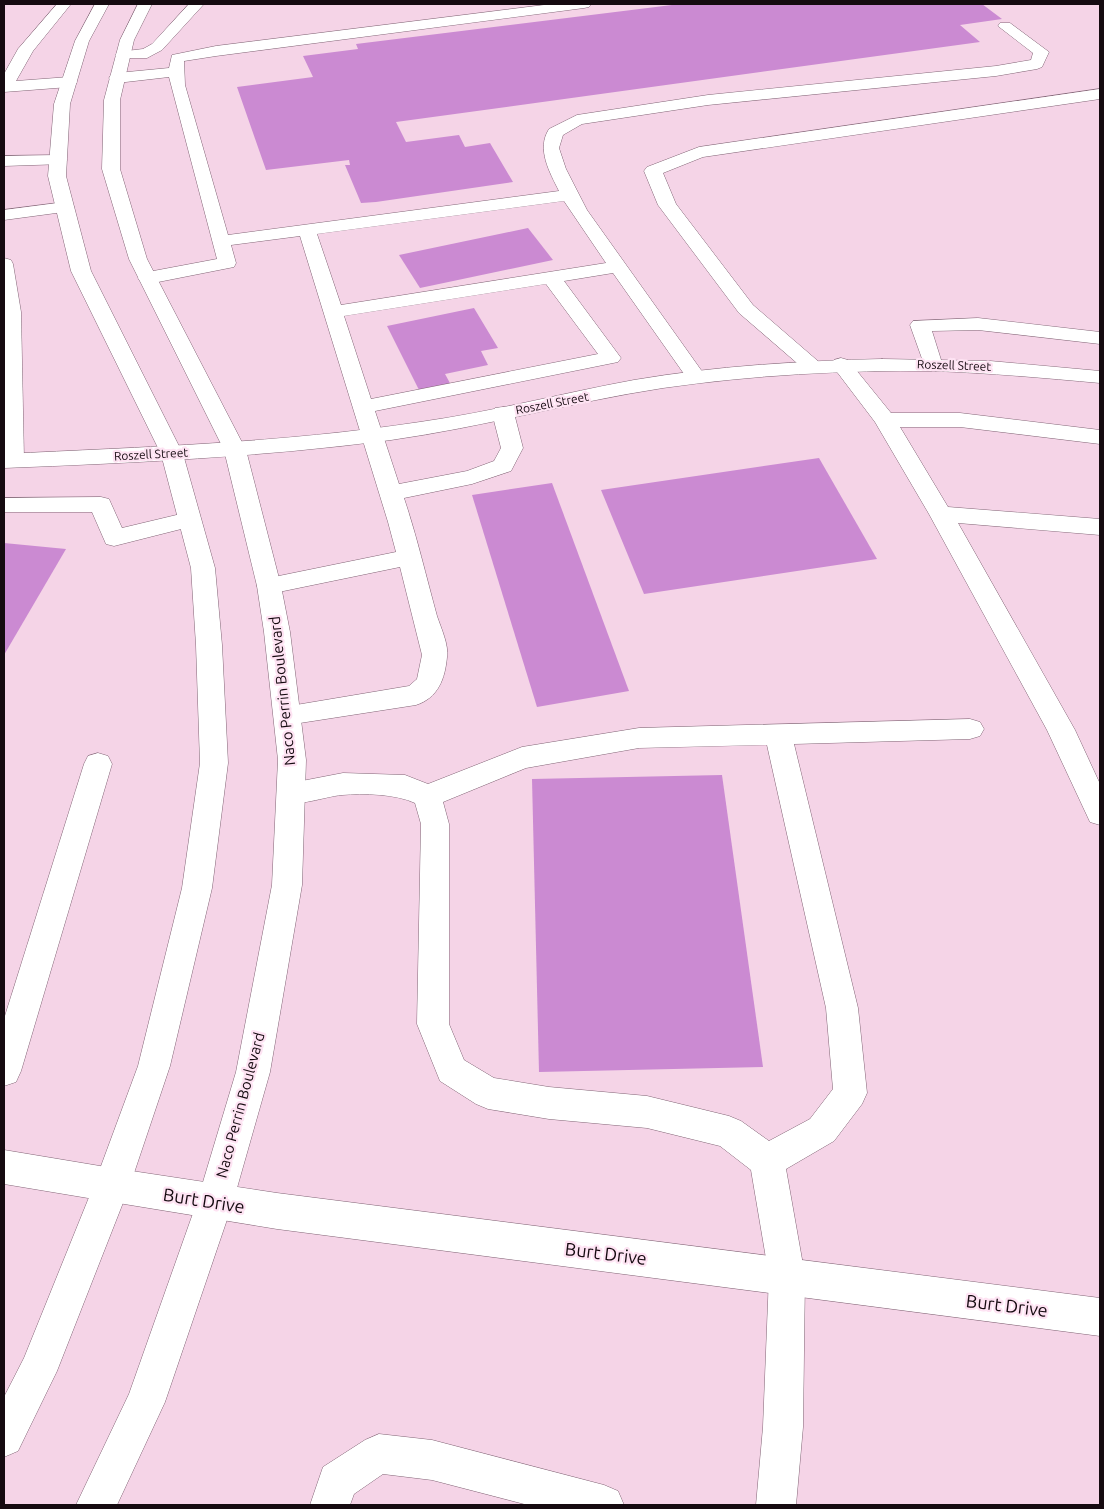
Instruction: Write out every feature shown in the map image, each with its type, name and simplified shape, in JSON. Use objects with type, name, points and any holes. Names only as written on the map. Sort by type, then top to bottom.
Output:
[{"type":"main road","points":[[4,87],[26,49],[64,4]]},
{"type":"main road","name":"Naco Perrin Boulevard","points":[[96,1505],[146,1402],[215,1202],[253,1072],[287,885],[292,760],[277,632],[269,586],[235,450],[138,259],[110,169],[112,100],[99,70],[82,41],[102,4]]},
{"type":"main road","name":"Naco Perrin Boulevard","points":[[4,1437],[38,1371],[112,1185],[156,1056],[197,888],[214,764],[209,645],[203,568],[172,454],[81,271],[57,176],[62,104],[99,70],[127,40],[145,4]]},
{"type":"main road","points":[[99,70],[147,53],[157,47],[197,4]]},
{"type":"main road","points":[[4,87],[99,70],[176,65],[216,51],[510,9],[584,4]]},
{"type":"main road","points":[[696,377],[578,211],[557,168],[551,148],[555,134],[577,120],[708,100],[996,72],[1037,64],[1041,52],[1005,26]]},
{"type":"main road","points":[[147,53],[176,65]]},
{"type":"main road","points":[[148,278],[227,262],[177,85],[176,65]]},
{"type":"main road","points":[[812,366],[746,309],[668,205],[653,171],[699,152],[1100,94]]},
{"type":"main road","points":[[4,161],[58,160]]},
{"type":"main road","points":[[221,241],[571,195]]},
{"type":"main road","points":[[4,215],[65,207]]},
{"type":"main road","points":[[287,716],[416,695],[429,683],[435,655],[410,557],[307,230]]},
{"type":"main road","points":[[4,264],[11,312],[8,461]]},
{"type":"main road","points":[[333,312],[618,267]]},
{"type":"main road","points":[[364,407],[610,358],[551,277]]},
{"type":"main road","points":[[932,364],[920,325],[978,324],[1100,338]]},
{"type":"main road","points":[[840,364],[885,420],[941,514],[1061,730],[1100,814]]},
{"type":"main road","name":"Roszell Street","points":[[8,461],[235,450],[372,434],[447,424],[660,382],[750,370],[840,364],[932,364],[1027,368],[1100,377]]},
{"type":"main road","points":[[390,493],[472,478],[503,466],[512,448],[503,413]]},
{"type":"main road","points":[[885,420],[960,420],[1100,437]]},
{"type":"main road","points":[[4,505],[101,504],[114,538],[189,520]]},
{"type":"main road","points":[[941,514],[1100,527]]},
{"type":"main road","points":[[269,586],[410,557]]},
{"type":"main road","points":[[291,793],[342,784],[405,786],[427,796],[522,758],[639,738],[970,729]]},
{"type":"main road","points":[[767,1161],[822,1130],[850,1093],[842,1008],[778,734]]},
{"type":"main road","points":[[4,1070],[98,764]]},
{"type":"main road","points":[[427,796],[436,824],[433,1024],[452,1070],[488,1093],[549,1103],[647,1112],[729,1132],[767,1161],[787,1276],[783,1428],[776,1505]]},
{"type":"main road","name":"Burt Drive","points":[[4,1167],[215,1202],[1100,1318]]},
{"type":"main road","points":[[330,1505],[337,1481],[379,1454],[432,1460],[604,1505]]},
{"type":"building","points":[[680,4],[982,4],[1002,19],[960,25],[980,42],[396,122],[406,142],[459,135],[465,147],[490,143],[513,182],[376,202],[361,203],[345,165],[350,165],[349,160],[266,170],[237,87],[313,77],[303,56],[358,49],[356,44]]},
{"type":"building","points":[[528,228],[553,260],[420,288],[399,255]]},
{"type":"building","points":[[474,308],[498,348],[481,351],[488,365],[445,374],[451,385],[420,392],[387,326]]},
{"type":"building","points":[[819,458],[877,559],[644,594],[601,490]]},
{"type":"building","points":[[552,483],[629,691],[537,707],[472,495]]},
{"type":"building","points":[[4,543],[66,549],[4,655]]},
{"type":"building","points":[[722,775],[763,1067],[539,1072],[532,779]]}]
